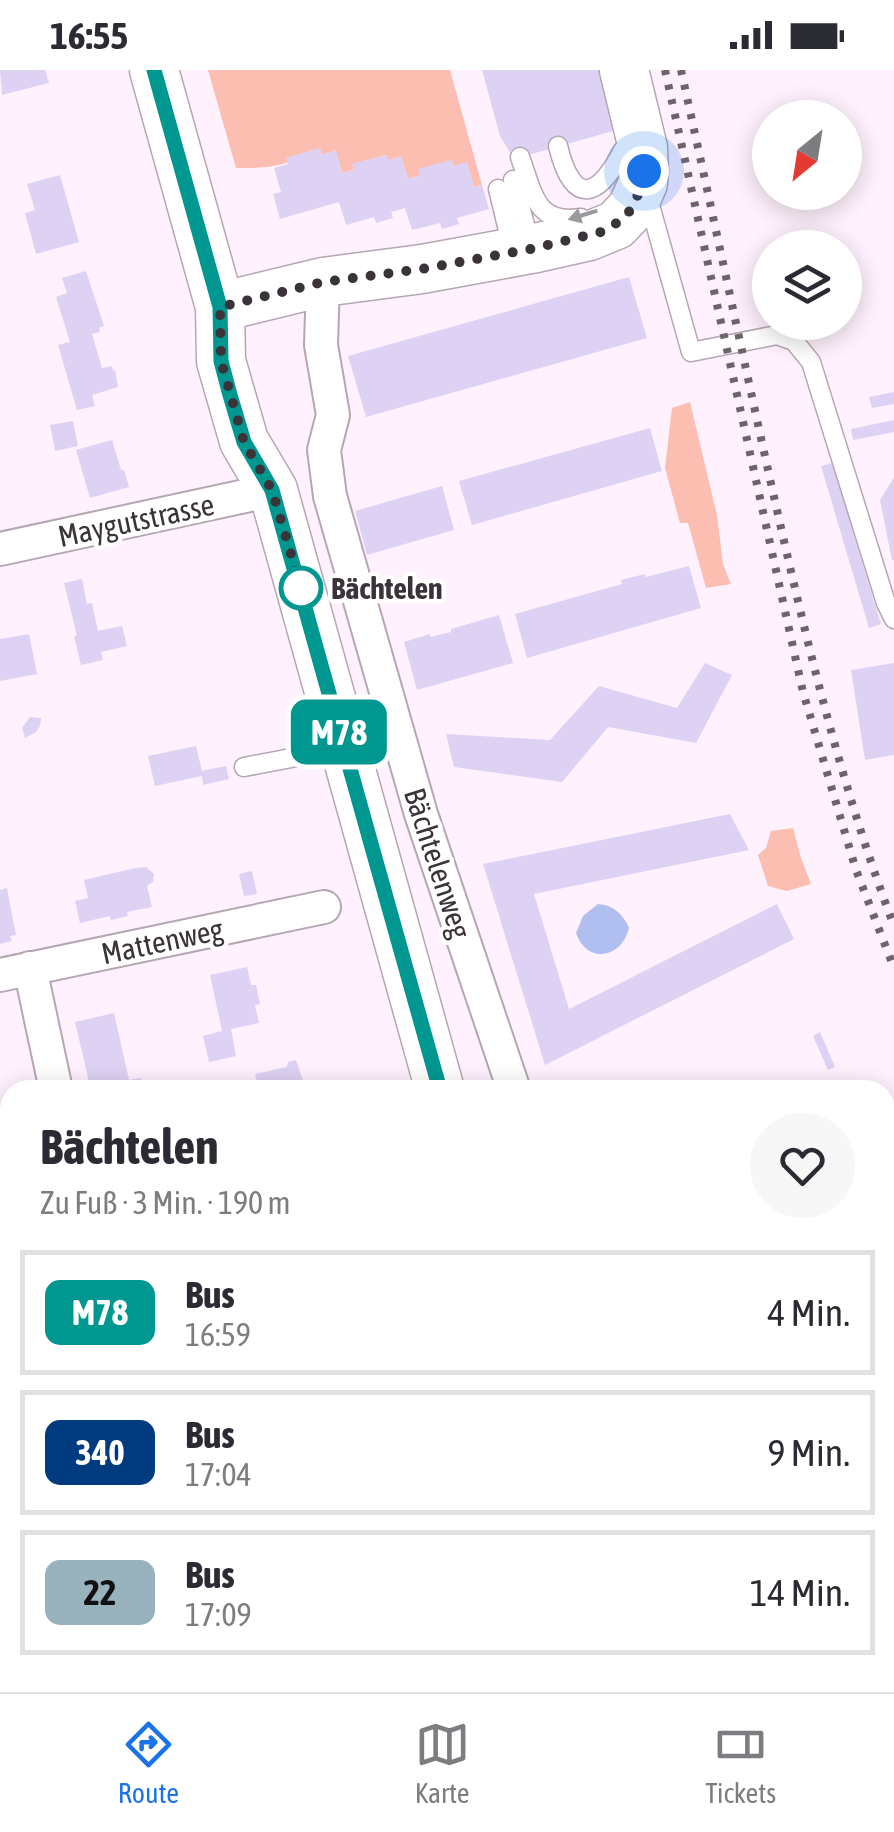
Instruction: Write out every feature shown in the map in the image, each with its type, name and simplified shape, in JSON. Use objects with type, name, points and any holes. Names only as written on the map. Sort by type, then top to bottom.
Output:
[{"type":"main road","points":[[154,70],[220,307],[221,361],[244,442],[272,490],[437,1080]]},
{"type":"main road","points":[[220,307],[323,282],[522,251],[589,236],[616,225],[632,208],[627,176],[643,148],[624,70]]},
{"type":"street","name":"Bächtelenweg","points":[[323,282],[321,345],[333,415],[324,450],[330,496],[421,814],[511,1080]]},
{"type":"street","name":"Maygutstrasse","points":[[0,548],[272,490]]},
{"type":"street","name":"Mattenweg","points":[[15,971],[324,907]]},
{"type":"street","points":[[15,971],[53,1080]]},
{"type":"lane","points":[[606,70],[621,126],[627,176],[658,230],[691,352],[777,335],[794,341],[811,362],[891,608]]},
{"type":"lane","points":[[558,146],[571,179],[580,187],[592,189],[608,177],[627,176]]},
{"type":"lane","points":[[520,158],[535,200],[550,216],[568,220],[600,210]]},
{"type":"lane","points":[[505,184],[522,251]]},
{"type":"lane","points":[[244,768],[344,748]]},
{"type":"shaded area","points":[[208,70],[450,70],[482,185],[474,187],[467,163],[408,179],[401,157],[388,160],[386,155],[353,164],[354,170],[342,173],[336,151],[322,155],[320,149],[279,165],[236,168]]},
{"type":"shaded area","points":[[690,402],[717,515],[723,564],[731,584],[706,588],[688,523],[680,523],[665,468],[672,408]]},
{"type":"shaded area","points":[[793,828],[811,884],[787,891],[768,886],[758,855],[766,848],[771,831]]},
{"type":"water","points":[[598,904],[617,911],[629,928],[619,946],[604,954],[588,950],[576,933],[583,916]]},
{"type":"building","points":[[0,70],[45,70],[49,83],[2,95]]},
{"type":"building","points":[[482,70],[599,70],[615,126],[613,131],[514,159],[500,136]]},
{"type":"building","points":[[320,148],[322,155],[336,150],[342,173],[354,170],[352,164],[386,155],[388,160],[401,156],[408,179],[420,176],[418,169],[452,160],[454,166],[467,162],[474,187],[482,185],[489,209],[457,218],[459,224],[442,229],[440,223],[412,230],[405,208],[391,212],[393,218],[376,223],[374,217],[346,225],[339,202],[280,219],[273,194],[281,192],[274,168],[288,164],[286,158]]},
{"type":"building","points":[[60,175],[79,242],[36,254],[25,213],[35,210],[27,184]]},
{"type":"building","points":[[86,271],[104,326],[92,334],[102,368],[112,366],[118,387],[92,395],[95,406],[77,410],[58,345],[70,342],[56,297],[67,293],[62,278]]},
{"type":"building","points":[[629,277],[647,338],[366,417],[348,356]]},
{"type":"building","points":[[894,392],[894,404],[872,408],[869,397]]},
{"type":"building","points":[[894,420],[894,432],[853,440],[851,429]]},
{"type":"building","points":[[73,421],[78,446],[55,451],[50,425]]},
{"type":"building","points":[[650,428],[662,471],[472,525],[459,481]]},
{"type":"building","points":[[112,440],[129,487],[90,498],[76,450]]},
{"type":"building","points":[[832,463],[881,624],[869,628],[821,466]]},
{"type":"building","points":[[894,477],[894,560],[892,560],[880,500]]},
{"type":"building","points":[[442,486],[454,530],[367,555],[355,511]]},
{"type":"building","points":[[689,566],[701,608],[527,658],[515,614],[622,584],[621,580]]},
{"type":"building","points":[[82,579],[98,631],[122,626],[127,646],[101,652],[103,660],[81,665],[64,583]]},
{"type":"building","points":[[499,615],[513,663],[417,690],[404,642],[451,632]]},
{"type":"building","points":[[29,634],[37,674],[0,681],[0,639]]},
{"type":"building","points":[[705,663],[732,675],[696,743],[608,727],[562,782],[454,767],[446,734],[550,740],[599,686],[677,708]]},
{"type":"building","points":[[894,663],[894,755],[865,760],[851,670]]},
{"type":"building","points":[[30,717],[41,718],[40,726],[25,738],[22,728]]},
{"type":"building","points":[[196,746],[202,771],[226,766],[229,779],[203,785],[202,776],[155,786],[148,756]]},
{"type":"building","points":[[730,814],[749,850],[534,894],[569,1009],[777,904],[794,939],[545,1065],[483,864]]},
{"type":"building","points":[[146,867],[154,874],[153,882],[147,886],[152,907],[111,920],[110,916],[80,923],[75,901],[88,898],[84,880]]},
{"type":"building","points":[[252,871],[257,894],[244,896],[239,874]]},
{"type":"building","points":[[7,888],[16,935],[10,936],[12,941],[0,944],[0,890]]},
{"type":"building","points":[[247,967],[251,985],[256,985],[259,1023],[231,1029],[236,1056],[209,1062],[203,1036],[222,1031],[210,975]]},
{"type":"building","points":[[114,1013],[129,1080],[89,1080],[75,1022]]},
{"type":"building","points":[[820,1032],[835,1067],[828,1070],[813,1036]]},
{"type":"building","points":[[296,1060],[303,1080],[256,1080],[255,1074],[287,1067],[288,1062]]},
{"type":"railway","points":[[665,70],[803,692],[856,870],[894,968]]},
{"type":"railway","points":[[681,70],[810,649],[856,816],[894,926]]},
{"type":"bus line","name":"M78","points":[[154,70],[220,307],[221,361],[244,442],[272,490],[437,1080]]},
{"type":"place","name":"Bächtelen","points":[[301,588]]},
{"type":"route","points":[[301,588],[272,490],[244,442],[221,361],[220,307],[323,282],[422,269],[605,231],[632,208],[644,171]]}]
